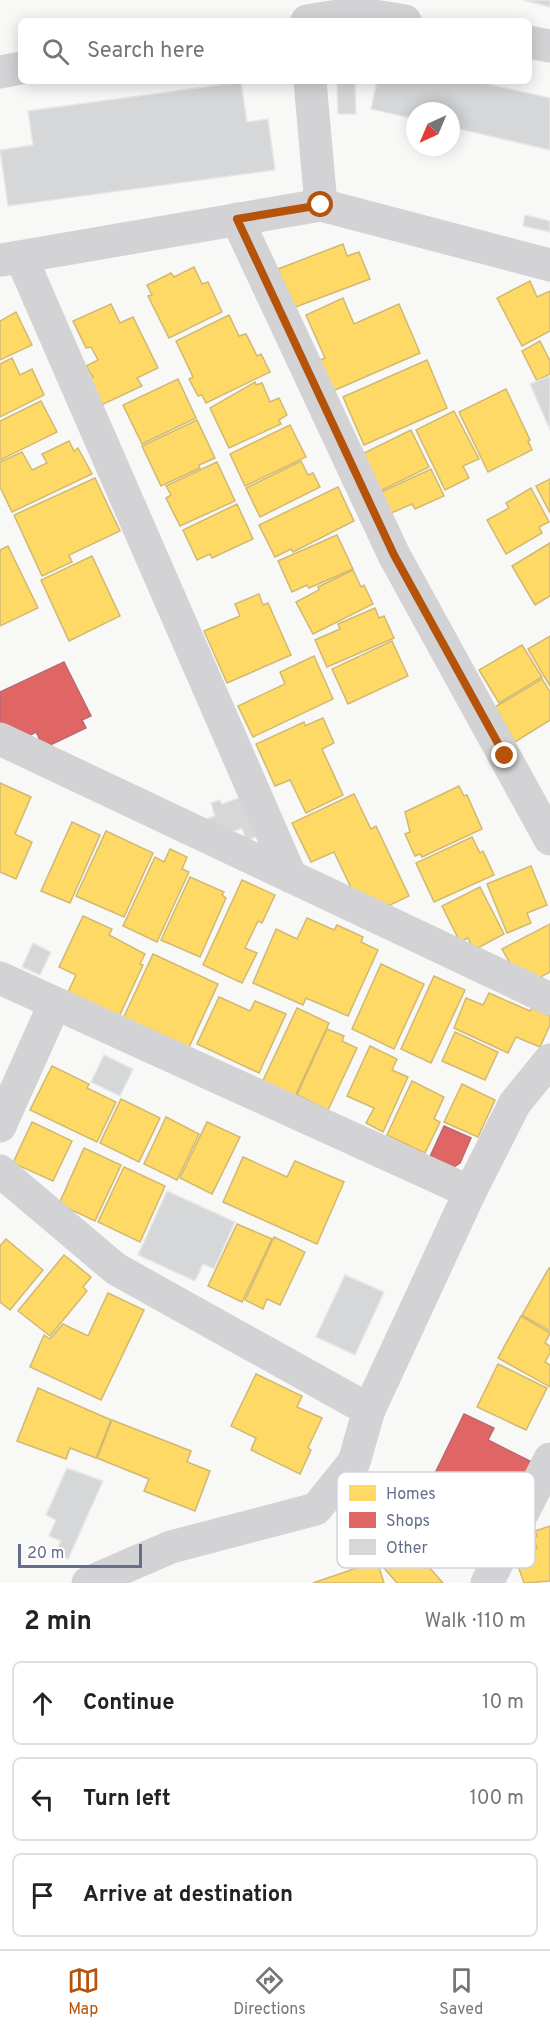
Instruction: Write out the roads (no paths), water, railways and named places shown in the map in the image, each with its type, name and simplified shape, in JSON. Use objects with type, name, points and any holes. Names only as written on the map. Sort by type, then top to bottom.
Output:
[{"type":"street","points":[[307,18],[311,0]]},
{"type":"street","points":[[325,18],[356,13],[387,18]]},
{"type":"street","points":[[532,43],[550,46]]},
{"type":"street","points":[[0,72],[18,69]]},
{"type":"street","points":[[310,84],[321,205]]},
{"type":"street","points":[[291,877],[11,258],[321,205],[550,265]]},
{"type":"street","points":[[237,219],[394,555],[550,839]]},
{"type":"street","points":[[0,739],[550,999]]},
{"type":"street","points":[[0,978],[470,1192]]},
{"type":"street","points":[[0,1126],[55,1003]]},
{"type":"street","points":[[346,1472],[354,1462],[369,1410],[470,1192],[515,1103],[550,1060]]},
{"type":"street","points":[[0,1172],[116,1269],[369,1410]]},
{"type":"street","points":[[535,1489],[550,1459]]},
{"type":"street","points":[[88,1583],[171,1547],[316,1509],[337,1483]]},
{"type":"street","points":[[487,1583],[495,1568]]}]
